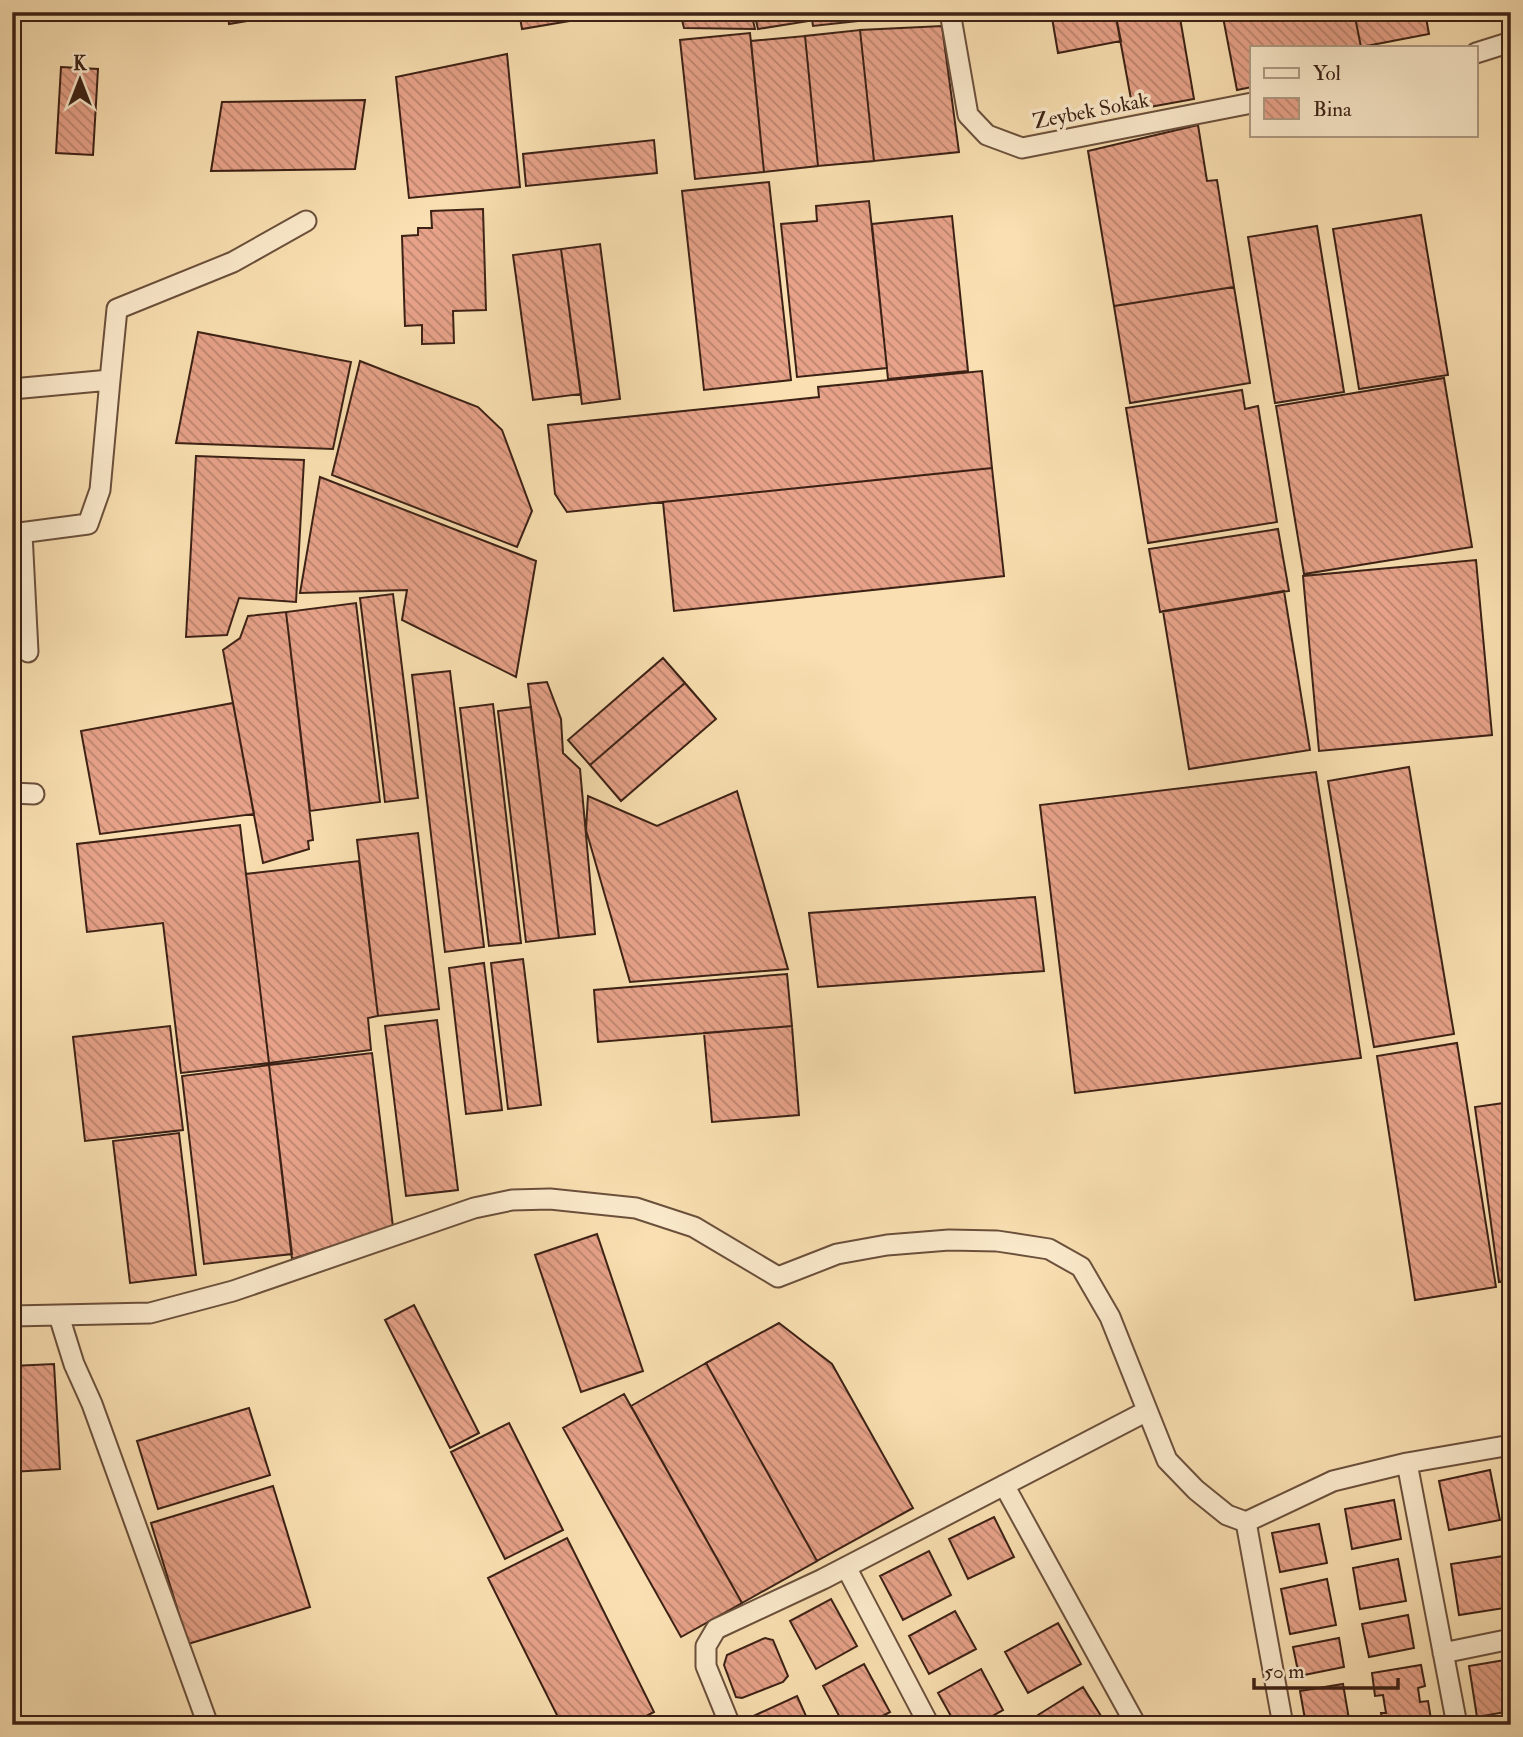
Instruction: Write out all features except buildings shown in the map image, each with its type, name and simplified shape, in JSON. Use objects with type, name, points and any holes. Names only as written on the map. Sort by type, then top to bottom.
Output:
[{"type":"street","name":"Zeybek Sokak","points":[[950,12],[968,115],[987,135],[1023,148],[1250,103]]},
{"type":"street","points":[[1478,52],[1511,42]]},
{"type":"street","points":[[28,652],[17,533],[88,524],[100,490],[117,309],[233,262],[306,221]]},
{"type":"street","points":[[12,389],[110,380]]},
{"type":"street","points":[[12,793],[34,794]]},
{"type":"street","points":[[12,1316],[150,1313],[233,1291],[474,1208],[512,1200],[550,1199],[636,1208],[694,1227],[778,1277],[837,1254],[887,1245],[949,1240],[997,1241],[1049,1249],[1082,1267],[1110,1317],[1167,1461],[1196,1490],[1227,1515],[1246,1522],[1333,1481],[1407,1463],[1511,1445]]},
{"type":"street","points":[[59,1316],[74,1364],[92,1404],[208,1725]]},
{"type":"street","points":[[730,1725],[706,1666],[706,1646],[716,1629],[846,1567],[1147,1411]]},
{"type":"street","points":[[1407,1463],[1457,1725]]},
{"type":"street","points":[[1003,1485],[1136,1725]]},
{"type":"street","points":[[1246,1522],[1283,1725]]},
{"type":"street","points":[[846,1567],[929,1725]]},
{"type":"street","points":[[1443,1653],[1511,1639]]}]
